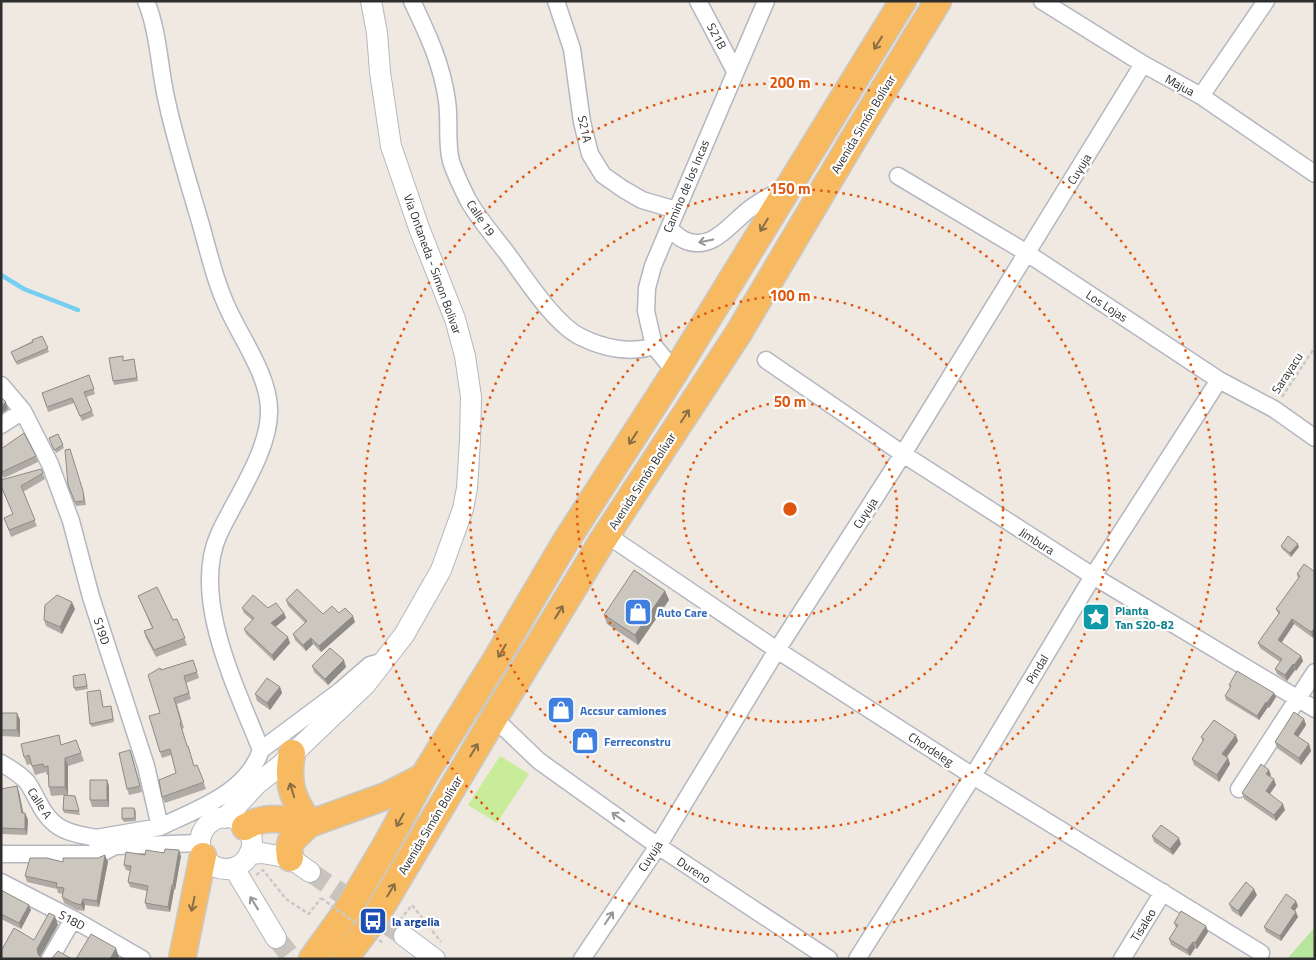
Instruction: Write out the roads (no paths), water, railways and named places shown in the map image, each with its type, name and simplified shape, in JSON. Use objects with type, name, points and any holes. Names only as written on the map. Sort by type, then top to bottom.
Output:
[{"type":"highway","points":[[312,959],[357,895],[423,777],[494,663],[566,541],[675,372],[904,1]]},
{"type":"highway","name":"Avenida Simón Bolívar","points":[[344,959],[373,921],[494,718],[607,535],[738,334],[938,1]]},
{"type":"highway","points":[[286,759],[293,794],[309,824]]},
{"type":"highway","points":[[300,865],[289,849],[291,841],[309,824],[386,796],[423,777]]},
{"type":"highway","points":[[238,823],[272,818],[309,824]]},
{"type":"highway","points":[[182,959],[202,849]]},
{"type":"street","points":[[98,846],[160,827],[210,804],[247,775],[258,761],[261,750],[232,676],[213,618],[209,576],[212,554],[219,535],[256,463],[269,426],[267,391],[262,376],[221,294],[167,102],[156,35],[146,1]]},
{"type":"street","name":"Via Ontaneda - Simon Bolivar","points":[[238,823],[258,783],[365,685],[404,635],[441,570],[458,526],[467,488],[471,396],[465,356],[455,319],[419,228],[391,146],[380,72],[377,33],[371,1]]},
{"type":"street","name":"Calle 19","points":[[412,1],[442,69],[448,103],[448,138],[451,161],[468,200],[479,217],[536,293],[566,327],[580,337],[604,346],[629,350],[643,350],[654,346]]},
{"type":"street","name":"S21A","points":[[556,1],[572,49],[582,122],[590,154],[603,175],[623,189],[642,200],[676,210]]},
{"type":"street","name":"S21B","points":[[698,1],[735,71]]},
{"type":"street","name":"Camino de los Incas","points":[[675,372],[654,346],[646,311],[647,288],[653,266],[668,228],[766,1]]},
{"type":"street","name":"Majua","points":[[1042,1],[1144,64],[1201,96],[1315,174]]},
{"type":"street","points":[[1201,96],[1266,1]]},
{"type":"street","name":"Cuyuja","points":[[582,959],[658,846],[777,650],[903,454],[1144,64]]},
{"type":"street","name":"Los Lojas","points":[[898,176],[1027,253],[1219,380],[1274,409],[1315,438]]},
{"type":"street","points":[[668,228],[684,240],[702,243],[709,242],[720,235],[750,208],[789,185]]},
{"type":"street","name":"Jimbura","points":[[766,360],[903,454],[1092,576],[1315,709]]},
{"type":"street","name":"Pindal","points":[[857,959],[973,776],[1092,576],[1219,380]]},
{"type":"street","name":"S19D","points":[[1,384],[22,411],[50,464],[71,521],[91,597],[146,766],[160,827]]},
{"type":"street","points":[[1,425],[22,411]]},
{"type":"street","name":"Chordeleg","points":[[607,535],[777,650],[973,776],[1261,953]]},
{"type":"street","points":[[261,750],[340,691],[370,665],[383,662]]},
{"type":"street","points":[[1239,789],[1315,672]]},
{"type":"street","name":"Dureno","points":[[494,718],[540,761],[658,846],[829,959]]},
{"type":"street","name":"Calle A","points":[[1,763],[17,773],[26,782],[40,806],[56,825],[98,846]]},
{"type":"street","points":[[218,819],[238,823],[251,840],[249,854],[240,865],[234,868],[222,869],[216,867],[202,849],[205,828],[218,819]]},
{"type":"street","points":[[1,854],[98,846],[202,849]]},
{"type":"street","points":[[249,854],[262,853],[300,865]]},
{"type":"street","points":[[234,868],[276,938]]},
{"type":"street","name":"S18D","points":[[1,882],[73,919],[142,959]]},
{"type":"street","name":"Tisaleo","points":[[1122,959],[1163,892]]},
{"type":"street","points":[[50,959],[73,919]]},
{"type":"street","points":[[404,936],[441,954]]},
{"type":"waterway","points":[[1,275],[24,289],[78,310]]},
{"type":"tunnel","points":[[310,872],[404,936]]},
{"type":"tunnel","points":[[276,938],[293,959]]},
{"type":"place","name":"Auto Care","points":[[638,612]]},
{"type":"place","name":"Planta Tan S20-82","points":[[1096,617]]},
{"type":"place","name":"Accsur camiones","points":[[561,710]]},
{"type":"place","name":"Ferreconstru","points":[[585,741]]},
{"type":"place","name":"la argelia","points":[[373,921]]}]
